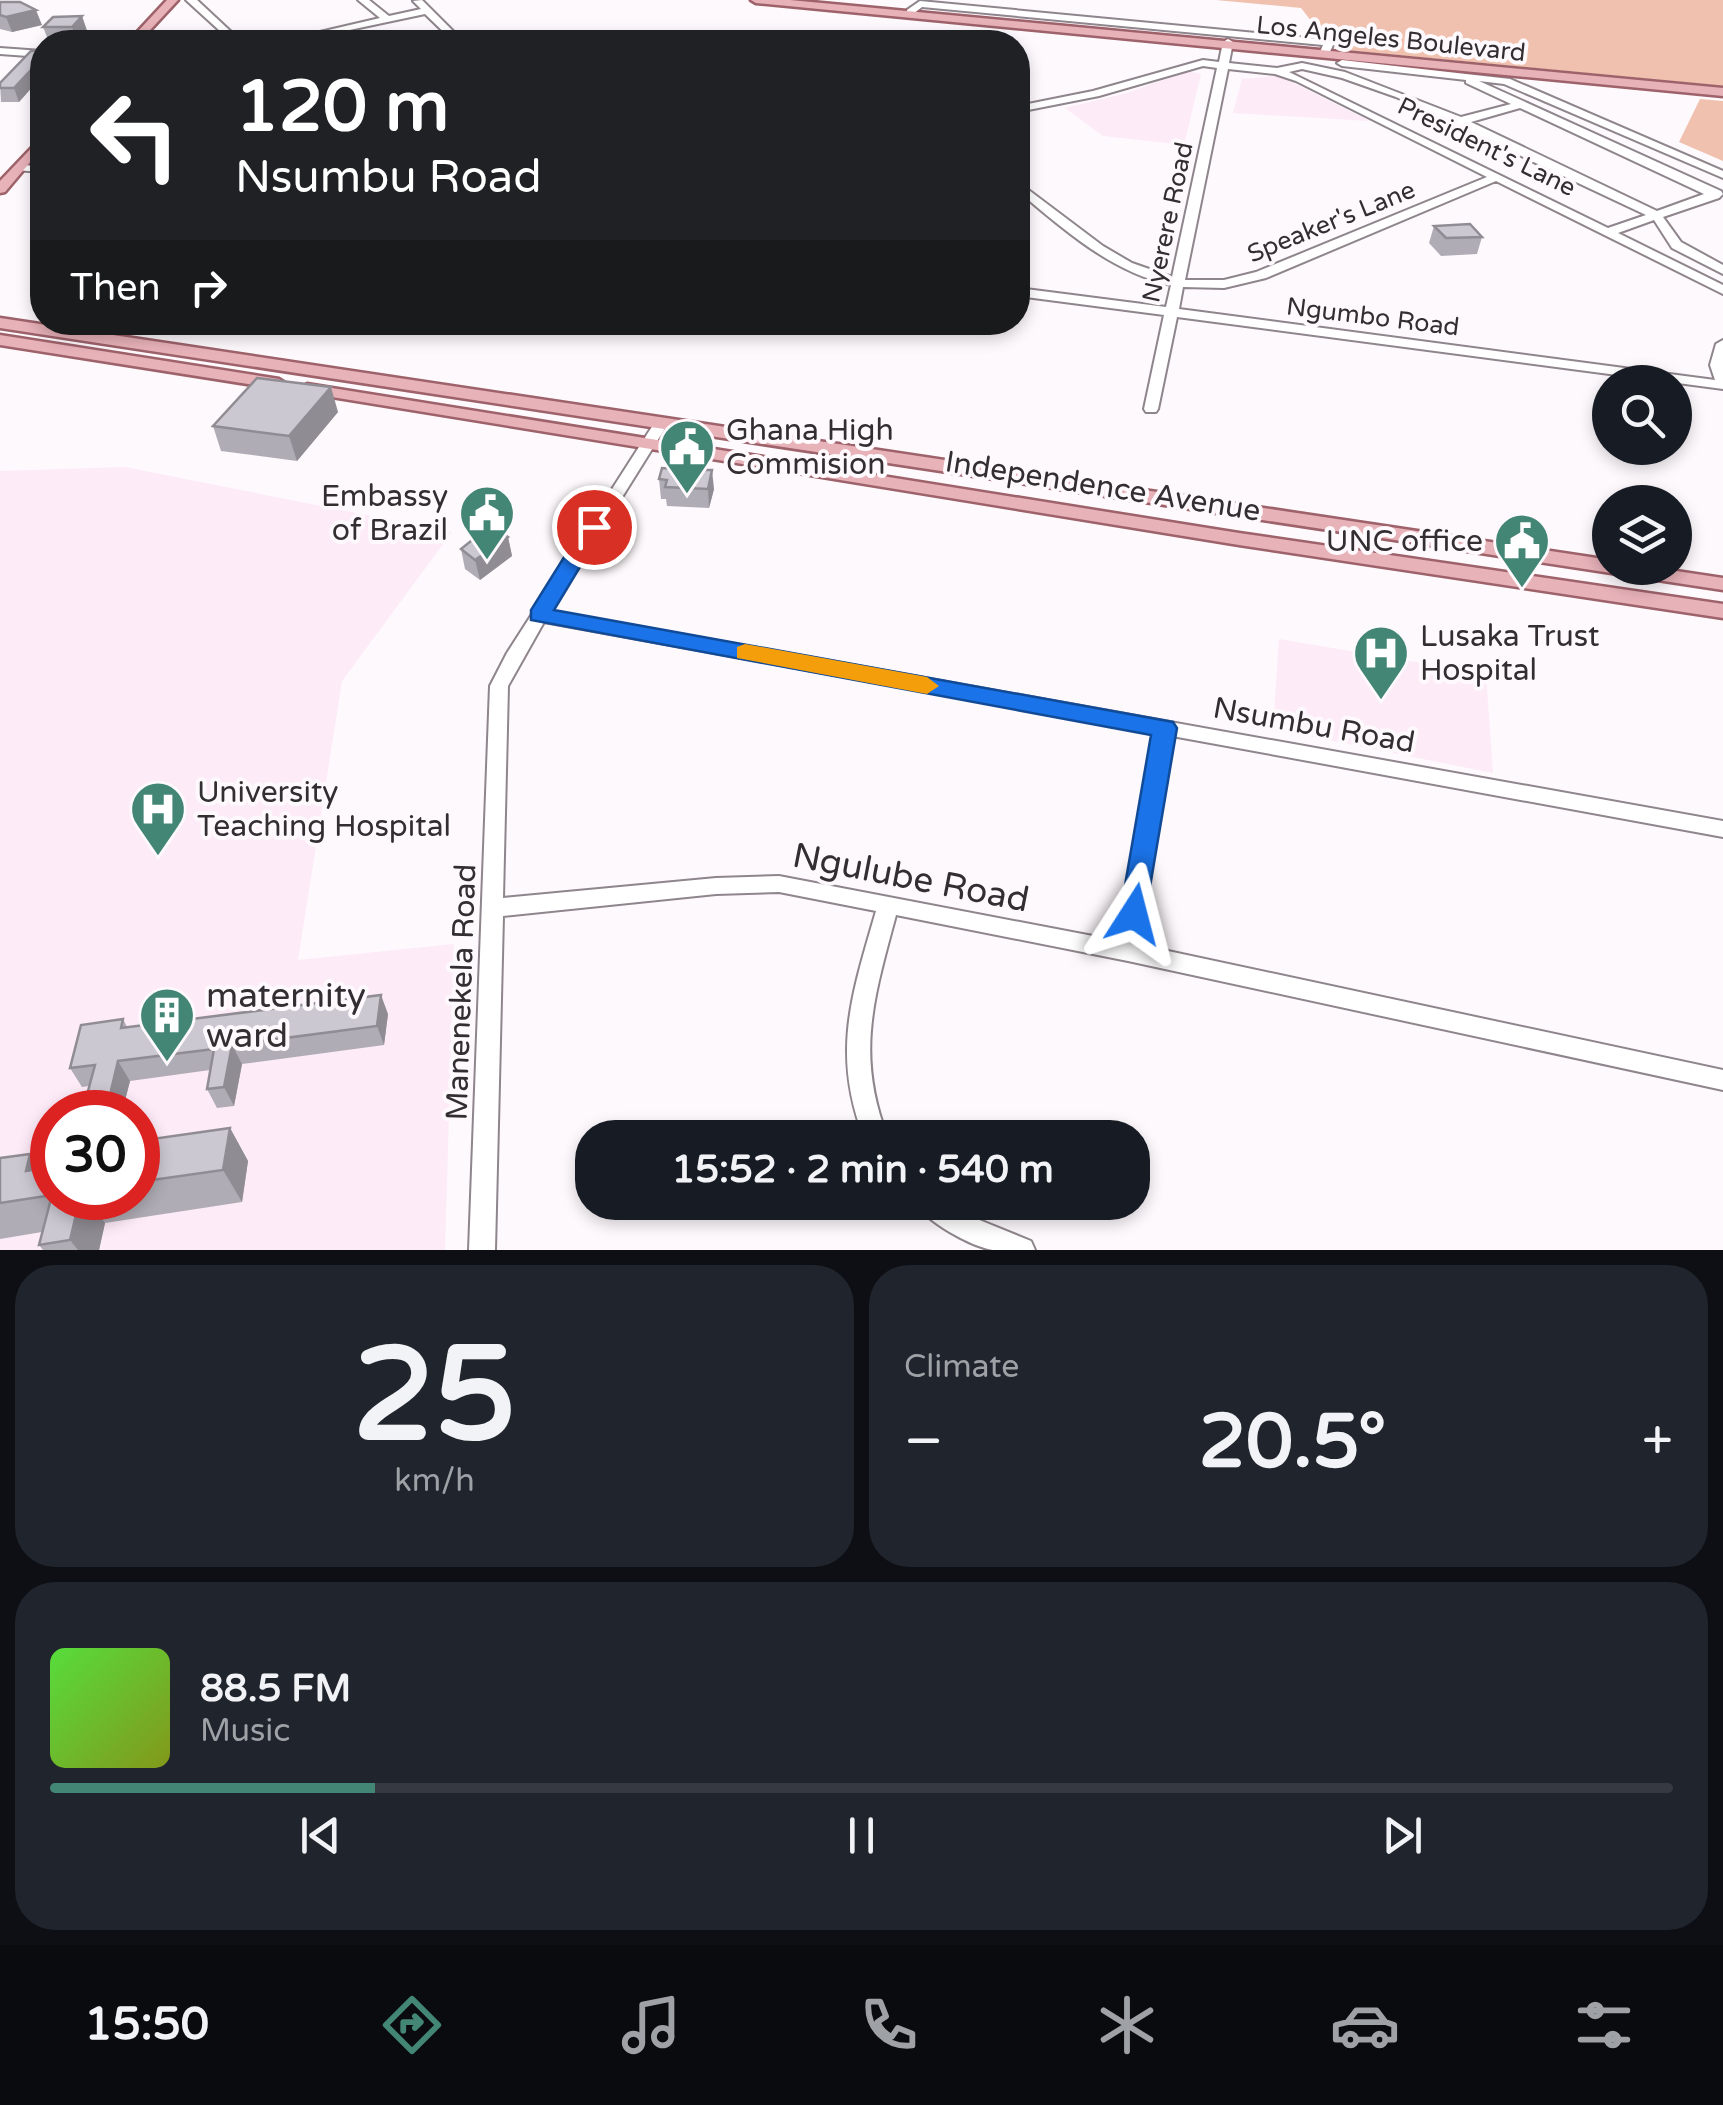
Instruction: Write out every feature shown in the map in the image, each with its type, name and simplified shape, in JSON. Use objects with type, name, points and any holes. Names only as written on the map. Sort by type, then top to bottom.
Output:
[{"type":"main road","points":[[145,30],[173,0]]},
{"type":"main road","name":"Los Angeles Boulevard","points":[[756,0],[1228,44]]},
{"type":"main road","name":"Los Angeles Boulevard","points":[[787,0],[1322,57],[1723,91]]},
{"type":"main road","points":[[0,189],[30,155]]},
{"type":"main road","name":"Independence Avenue","points":[[0,324],[30,328]]},
{"type":"main road","name":"Independence Avenue","points":[[78,335],[1592,563]]},
{"type":"main road","name":"Independence Avenue","points":[[0,340],[1129,522],[1723,611]]},
{"type":"main road","points":[[280,384],[296,366]]},
{"type":"main road","points":[[1109,518],[1123,507],[1117,492]]},
{"type":"main road","points":[[1129,522],[1124,506],[1137,496]]},
{"type":"main road","points":[[1360,555],[1371,543],[1362,528]]},
{"type":"main road","points":[[1381,558],[1372,542],[1384,531]]},
{"type":"main road","points":[[1692,579],[1723,584]]},
{"type":"street","points":[[191,0],[224,30]]},
{"type":"street","points":[[363,0],[387,19]]},
{"type":"street","points":[[417,0],[445,30]]},
{"type":"street","points":[[910,12],[920,4],[1329,43],[1322,57]]},
{"type":"street","points":[[337,30],[424,11]]},
{"type":"street","name":"Nyerere Road","points":[[1150,408],[1228,44]]},
{"type":"street","points":[[0,52],[30,53]]},
{"type":"street","points":[[1322,57],[1656,215],[1676,245],[1723,270]]},
{"type":"street","points":[[1276,72],[1287,65],[1322,57],[1343,63],[1506,81],[1723,175]]},
{"type":"street","name":"President's Lane","points":[[1030,108],[1095,94],[1192,64],[1224,64],[1276,72],[1723,290]]},
{"type":"street","points":[[1456,75],[1589,139],[1720,194]]},
{"type":"street","points":[[1457,122],[1519,105]]},
{"type":"street","points":[[1589,139],[1617,130]]},
{"type":"street","points":[[19,168],[30,168]]},
{"type":"street","name":"Speaker's Lane","points":[[1030,195],[1118,265],[1178,280],[1220,284],[1247,280],[1496,176]]},
{"type":"street","points":[[1609,232],[1720,194]]},
{"type":"street","name":"Ngumbo Road","points":[[1030,294],[1723,383]]},
{"type":"street","points":[[1723,344],[1717,365],[1723,383]]},
{"type":"street","name":"Manenekela Road","points":[[482,1250],[497,701],[504,672],[662,422]]},
{"type":"street","name":"Nsumbu Road","points":[[539,615],[1723,829]]},
{"type":"street","points":[[1128,952],[1164,728]]},
{"type":"street","name":"Ngulube Road","points":[[494,908],[747,884],[798,887],[1128,952],[1723,1080]]},
{"type":"street","points":[[869,1120],[858,1089],[854,1058],[861,1004],[888,905]]},
{"type":"street","points":[[954,1220],[1022,1250]]},
{"type":"shaded area","points":[[1216,0],[1723,0],[1723,86],[1344,50],[1345,45],[1326,40],[1301,8]]},
{"type":"shaded area","points":[[1188,71],[1201,74],[1184,145],[1103,136],[1065,108],[1127,93]]},
{"type":"shaded area","points":[[1279,76],[1370,121],[1233,113],[1242,79]]},
{"type":"shaded area","points":[[1700,99],[1723,101],[1723,161],[1679,142]]},
{"type":"shaded area","name":"University Teaching Hospital","points":[[125,467],[452,532],[342,681],[298,960],[454,944],[445,1250],[0,1250],[0,471]]},
{"type":"shaded area","name":"Lusaka Trust Hospital","points":[[1279,639],[1486,674],[1493,773],[1273,729]]},
{"type":"building","points":[[0,2],[20,2],[36,10],[6,17],[0,15]]},
{"type":"building","points":[[82,16],[72,27],[43,27],[53,17]]},
{"type":"building","points":[[30,52],[30,71],[14,88],[0,88],[0,83]]},
{"type":"building","points":[[1470,224],[1482,237],[1446,238],[1434,226]]},
{"type":"building","points":[[257,378],[331,387],[289,436],[213,426]]},
{"type":"building","points":[[677,464],[688,464],[687,470],[712,470],[708,489],[665,487],[667,480],[659,479],[662,468],[676,469]]},
{"type":"building","points":[[489,523],[508,537],[475,560],[461,549],[481,533],[476,530]]},
{"type":"building","points":[[381,995],[377,1026],[232,1045],[224,1087],[207,1089],[214,1049],[118,1061],[111,1090],[88,1090],[95,1065],[70,1068],[81,1025],[123,1019],[121,1028]]},
{"type":"building","points":[[230,1128],[223,1170],[160,1179],[160,1138]]},
{"type":"building","points":[[30,1154],[26,1171],[30,1170],[30,1198],[0,1203],[0,1158]]},
{"type":"building","points":[[46,1220],[75,1220],[70,1240],[39,1245]]},
{"type":"slow traffic","points":[[745,652],[927,686]]},
{"type":"place","name":"Ghana High Commision","points":[[687,496]]},
{"type":"place","name":"Embassy of Brazil","points":[[487,562]]},
{"type":"place","name":"UNC office","points":[[1522,590]]},
{"type":"place","name":"Lusaka Trust Hospital","points":[[1381,702]]},
{"type":"place","name":"University Teaching Hospital","points":[[158,858]]},
{"type":"place","name":"maternity ward","points":[[167,1064]]},
{"type":"route","points":[[594,527],[539,615],[1164,728],[1134,914]]}]
